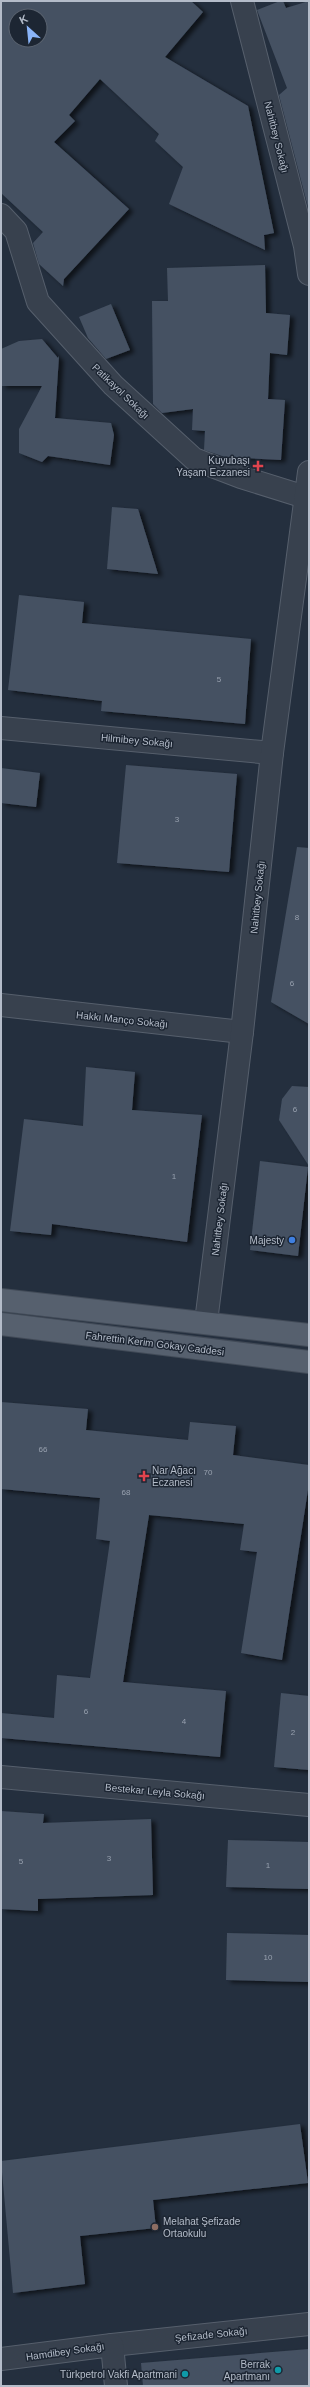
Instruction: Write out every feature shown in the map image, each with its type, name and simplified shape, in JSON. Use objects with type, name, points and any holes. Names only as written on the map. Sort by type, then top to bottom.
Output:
[{"type":"main road","points":[[1,1300],[206,1322],[309,1335]]},
{"type":"main road","name":"Fahrettin Kerim Gökay Caddesi","points":[[1,1324],[309,1362]]},
{"type":"street","name":"Nahitbey Sokağı","points":[[242,1],[305,246],[309,274]]},
{"type":"street","name":"Patikayol Sokağı","points":[[1,215],[16,231],[38,302],[113,385],[194,459],[241,478],[305,497]]},
{"type":"street","name":"Nahitbey Sokağı","points":[[206,1322],[242,1032],[272,753],[309,472]]},
{"type":"street","name":"Hilmibey Sokağı","points":[[1,728],[272,753]]},
{"type":"street","name":"Hakkı Manço Sokağı","points":[[1,1005],[242,1032]]},
{"type":"street","name":"Bestekar Leyla Sokağı","points":[[1,1777],[309,1806]]},
{"type":"street","name":"Şefizade Sokağı","points":[[112,2345],[309,2324]]},
{"type":"street","name":"Hamdibey Sokağı","points":[[1,2359],[112,2345],[116,2386]]},
{"type":"building","points":[[1,1],[191,1],[203,12],[165,57],[248,106],[274,233],[264,235],[265,250],[169,204],[183,167],[155,141],[159,134],[100,79],[69,115],[75,121],[54,142],[129,209],[64,279],[63,286],[39,264],[33,243],[43,232],[1,193]]},
{"type":"building","points":[[283,1],[286,8],[309,1],[309,211],[279,95],[287,88],[257,10]]},
{"type":"building","points":[[265,265],[266,313],[290,315],[287,355],[270,353],[268,399],[285,400],[281,460],[225,457],[204,450],[205,431],[192,430],[193,409],[162,413],[153,404],[152,301],[168,301],[167,268]]},
{"type":"building","points":[[111,304],[130,350],[106,359],[88,338],[79,317]]},
{"type":"building","points":[[42,339],[58,358],[59,356],[55,418],[111,423],[114,435],[110,465],[48,456],[42,462],[19,453],[19,429],[42,386],[1,386],[1,349],[19,341]]},
{"type":"building","points":[[112,507],[138,509],[158,574],[107,569]]},
{"type":"building","points":[[19,595],[84,602],[82,623],[251,639],[245,724],[101,711],[102,701],[8,690]]},
{"type":"building","points":[[126,765],[237,774],[229,872],[117,863]]},
{"type":"building","points":[[1,768],[40,773],[36,807],[1,803]]},
{"type":"building","points":[[297,847],[309,848],[309,1024],[271,1002]]},
{"type":"building","points":[[86,1067],[135,1072],[132,1110],[202,1115],[187,1242],[52,1224],[51,1235],[10,1231],[24,1119],[83,1126]]},
{"type":"building","points":[[292,1086],[309,1087],[309,1166],[279,1120],[282,1099]]},
{"type":"building","points":[[260,1161],[308,1167],[298,1256],[250,1250]]},
{"type":"building","points":[[1,1402],[88,1409],[86,1430],[188,1440],[190,1422],[236,1426],[233,1455],[309,1465],[309,1483],[282,1660],[241,1653],[257,1552],[240,1550],[244,1524],[149,1515],[123,1682],[226,1691],[220,1757],[1,1738],[1,1713],[54,1718],[57,1675],[90,1678],[110,1541],[96,1539],[100,1498],[1,1489]]},
{"type":"building","points":[[281,1693],[309,1696],[309,1770],[274,1767]]},
{"type":"building","points":[[1,1811],[44,1814],[43,1823],[151,1819],[153,1895],[38,1899],[38,1911],[1,1909]]},
{"type":"building","points":[[228,1840],[309,1842],[309,1889],[226,1887]]},
{"type":"building","points":[[227,1933],[309,1935],[309,1982],[226,1980]]},
{"type":"building","points":[[300,2124],[308,2183],[153,2200],[156,2228],[80,2236],[85,2284],[13,2293],[1,2161]]},
{"type":"building","points":[[309,2349],[309,2386],[143,2386],[141,2363]]},
{"type":"place","name":"Kuyubaşı Yaşam Eczanesi","points":[[258,466]]},
{"type":"place","name":"Majesty","points":[[292,1240]]},
{"type":"place","name":"Nar Ağacı Eczanesi","points":[[144,1476]]},
{"type":"place","name":"Melahat Şefizade Ortaokulu","points":[[155,2227]]},
{"type":"place","name":"Berrak Apartmanı","points":[[278,2370]]},
{"type":"place","name":"Türkpetrol Vakfi Apartmani","points":[[185,2374]]}]
